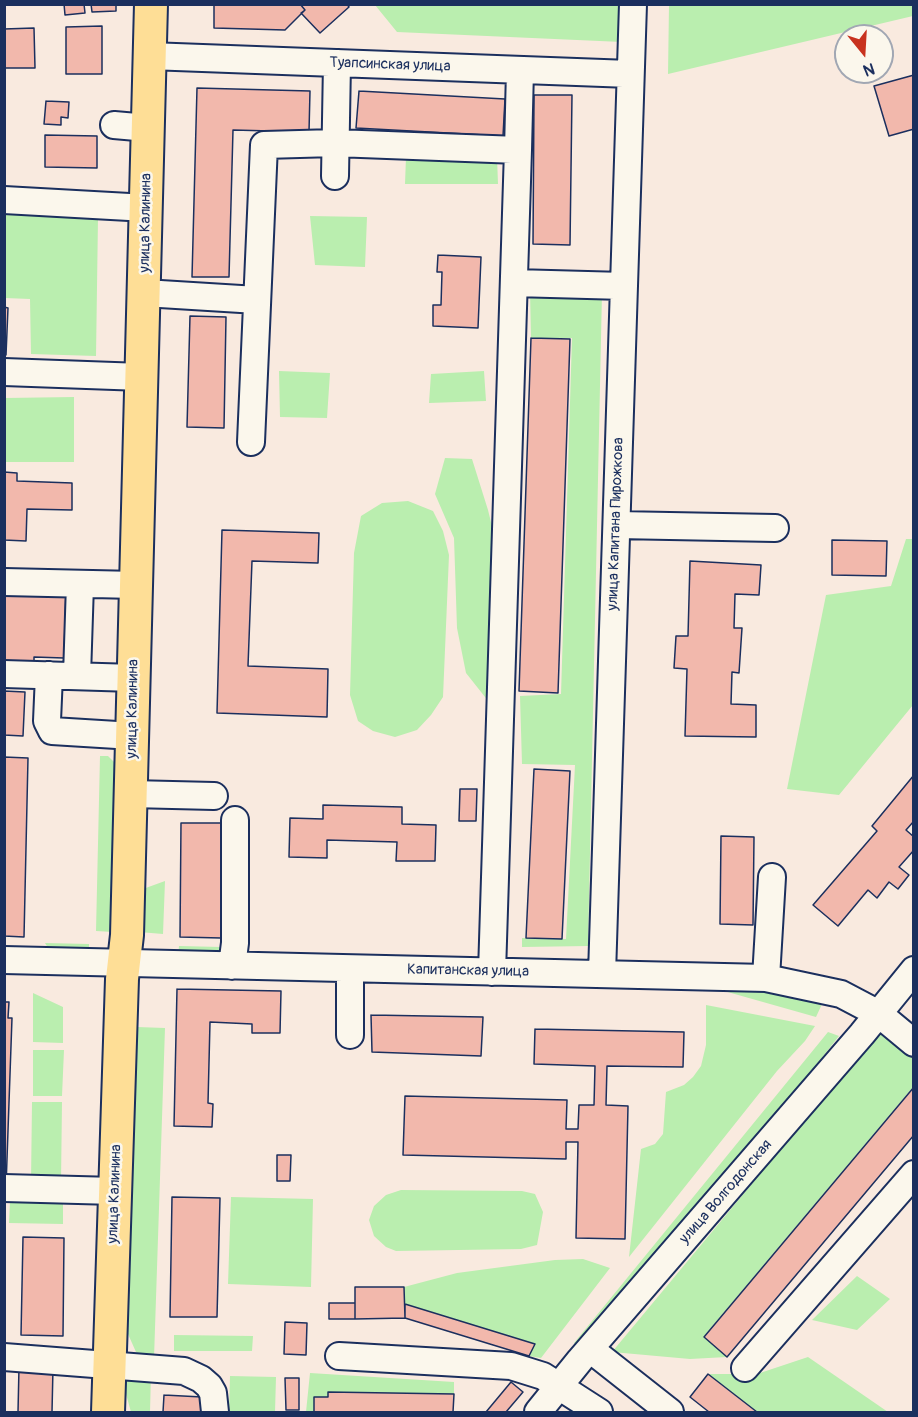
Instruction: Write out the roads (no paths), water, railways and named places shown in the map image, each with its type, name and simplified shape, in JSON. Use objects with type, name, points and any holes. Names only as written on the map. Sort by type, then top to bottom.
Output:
[{"type":"main road","name":"улица Калинина","points":[[108,1413],[123,963],[127,935],[151,4]]},
{"type":"street","name":"улица Капитана Пирожкова","points":[[602,974],[633,4]]},
{"type":"street","name":"Туапсинская улица","points":[[149,56],[630,74]]},
{"type":"street","points":[[335,176],[337,63]]},
{"type":"street","points":[[492,972],[520,70]]},
{"type":"street","points":[[114,125],[148,128]]},
{"type":"street","points":[[251,442],[264,145],[335,143],[518,150]]},
{"type":"street","points":[[4,200],[147,208]]},
{"type":"street","points":[[514,283],[624,285]]},
{"type":"street","points":[[144,293],[257,300]]},
{"type":"street","points":[[4,372],[142,377]]},
{"type":"street","points":[[616,525],[775,528]]},
{"type":"street","points":[[4,582],[136,585]]},
{"type":"street","points":[[76,676],[80,584]]},
{"type":"street","points":[[4,674],[134,678]]},
{"type":"street","points":[[49,675],[47,721],[52,732],[133,736]]},
{"type":"street","points":[[131,794],[214,796]]},
{"type":"street","points":[[232,966],[235,942],[235,820]]},
{"type":"street","points":[[766,978],[772,877]]},
{"type":"street","name":"Капитанская улица","points":[[4,960],[766,978],[841,994],[879,1014],[914,1043]]},
{"type":"street","points":[[350,969],[350,1035]]},
{"type":"street","name":"улица Волгодонская","points":[[538,1413],[590,1349],[879,1014],[906,998],[914,970]]},
{"type":"street","points":[[745,1368],[914,1174]]},
{"type":"street","points":[[16,1188],[115,1191]]},
{"type":"street","points":[[590,1349],[670,1413]]},
{"type":"street","points":[[339,1356],[511,1366],[543,1376],[599,1413]]},
{"type":"street","points":[[4,1357],[184,1371],[209,1386],[213,1394],[215,1413]]}]
